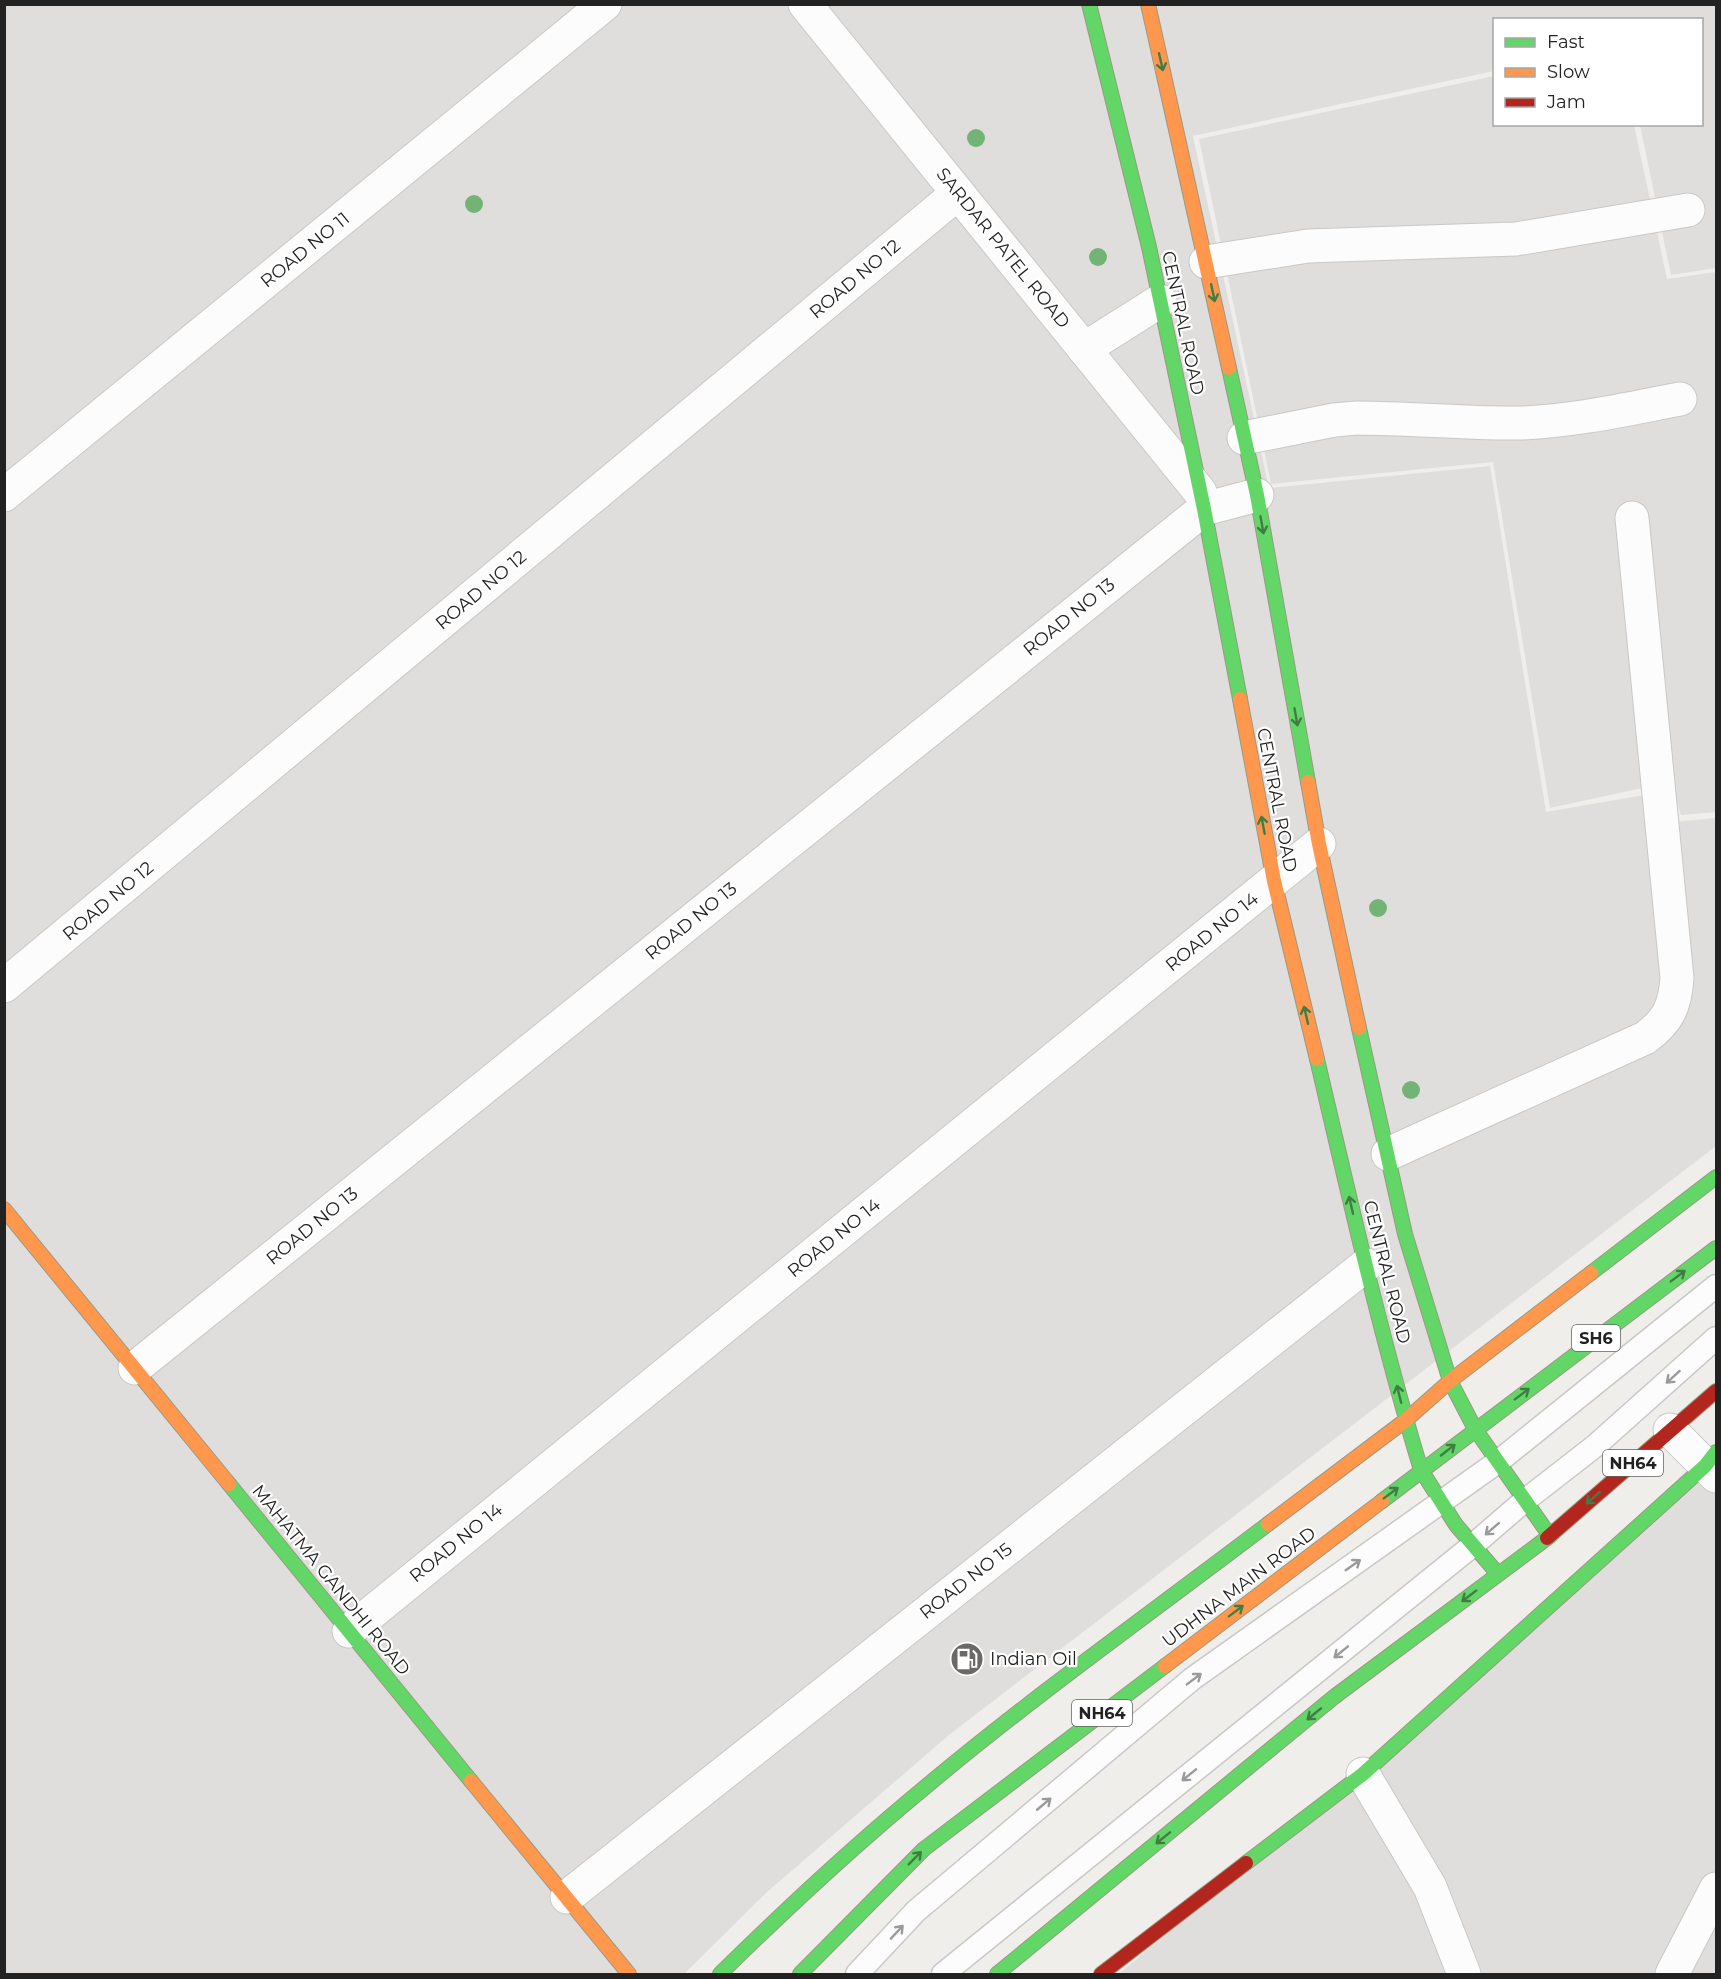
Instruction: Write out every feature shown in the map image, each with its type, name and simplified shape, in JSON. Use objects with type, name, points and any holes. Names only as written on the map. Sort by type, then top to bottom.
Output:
[{"type":"main road","name":"CENTRAL ROAD","points":[[1089,4],[1160,301],[1202,500],[1274,881],[1365,1265],[1421,1470],[1439,1504],[1472,1546],[1498,1574]]},
{"type":"main road","name":"CENTRAL ROAD","points":[[1148,4],[1257,495],[1319,844],[1405,1234],[1450,1381],[1476,1429],[1499,1461],[1523,1502],[1550,1536]]},
{"type":"main road","points":[[720,1974],[797,1899],[929,1784],[1080,1666],[1406,1420],[1450,1381],[1716,1177]]},
{"type":"main road","name":"MAHATMA GANDHI ROAD","points":[[4,1209],[629,1974]]},
{"type":"main road","name":"UDHNA MAIN ROAD","points":[[800,1974],[924,1849],[1716,1248]]},
{"type":"main road","name":"NH64","points":[[997,1974],[1334,1697],[1550,1536],[1716,1391]]},
{"type":"main road","points":[[1101,1974],[1363,1774],[1713,1465]]},
{"type":"street","name":"ROAD NO 11","points":[[4,495],[604,4]]},
{"type":"street","name":"SARDAR PATEL ROAD","points":[[805,4],[1084,349],[1202,500]]},
{"type":"street","name":"ROAD NO 12","points":[[4,986],[958,193]]},
{"type":"street","points":[[1206,262],[1308,246],[1516,239],[1688,210]]},
{"type":"street","points":[[1084,349],[1160,301]]},
{"type":"street","points":[[1244,438],[1334,420],[1357,418],[1521,423],[1558,420],[1680,399]]},
{"type":"street","name":"ROAD NO 13","points":[[135,1368],[1202,500],[1257,495]]},
{"type":"street","points":[[1388,1154],[1645,1038],[1660,1027],[1676,997],[1677,978],[1632,518]]},
{"type":"street","name":"ROAD NO 14","points":[[349,1631],[1319,844]]},
{"type":"street","name":"ROAD NO 15","points":[[567,1898],[1365,1265]]},
{"type":"street","points":[[1670,1430],[1713,1465]]},
{"type":"street","points":[[1363,1774],[1430,1887],[1464,1974]]},
{"type":"street","points":[[1672,1974],[1716,1889]]},
{"type":"lane","points":[[857,1974],[916,1911],[1192,1679],[1499,1461],[1716,1286]]},
{"type":"lane","points":[[943,1974],[1587,1452],[1716,1338]]},
{"type":"shaded area","points":[[5,5],[1716,5],[1716,268],[1671,275],[1640,126],[1703,126],[1703,18],[1493,18],[1493,71],[1193,136],[1269,488],[1490,466],[1546,812],[1667,791],[1673,822],[1716,818],[1716,1146],[949,1735],[767,1892],[684,1974],[5,1974]]},
{"type":"shaded area","points":[[1493,76],[1493,126],[1634,126],[1667,279],[1716,272],[1716,812],[1681,815],[1670,782],[1550,808],[1493,462],[1271,484],[1199,139]]},
{"type":"shaded area","points":[[1716,1469],[1716,1974],[1119,1974]]},
{"type":"traffic: fast","points":[[1089,4],[1149,247],[1204,509],[1240,699]]},
{"type":"traffic: fast","points":[[1229,368],[1257,495],[1308,782]]},
{"type":"traffic: fast","points":[[1359,1028],[1405,1234],[1450,1381],[1475,1429]]},
{"type":"traffic: fast","points":[[1317,1059],[1379,1316],[1421,1470]]},
{"type":"traffic: fast","points":[[1591,1273],[1716,1177]]},
{"type":"traffic: fast","points":[[1382,1501],[1716,1248]]},
{"type":"traffic: fast","points":[[1475,1429],[1550,1536]]},
{"type":"traffic: fast","points":[[1246,1863],[1363,1774],[1705,1466],[1716,1452]]},
{"type":"traffic: fast","points":[[1421,1470],[1456,1525],[1498,1574]]},
{"type":"traffic: fast","points":[[229,1484],[471,1781]]},
{"type":"traffic: fast","points":[[720,1974],[822,1877],[970,1750],[1054,1684],[1268,1524]]},
{"type":"traffic: fast","points":[[997,1974],[1334,1697],[1547,1538]]},
{"type":"traffic: fast","points":[[800,1974],[924,1849],[1165,1666]]},
{"type":"traffic: slow","points":[[1148,4],[1229,368]]},
{"type":"traffic: slow","points":[[1240,699],[1274,881],[1317,1059]]},
{"type":"traffic: slow","points":[[1308,782],[1319,844],[1359,1028]]},
{"type":"traffic: slow","points":[[4,1209],[229,1484]]},
{"type":"traffic: slow","points":[[1268,1524],[1406,1420],[1450,1381],[1591,1273]]},
{"type":"traffic: slow","points":[[1165,1666],[1382,1501]]},
{"type":"traffic: slow","points":[[471,1781],[629,1974]]},
{"type":"traffic: jam","points":[[1547,1538],[1716,1391]]},
{"type":"traffic: jam","points":[[1101,1974],[1246,1863]]},
{"type":"place","name":"Indian Oil","points":[[967,1659]]}]
